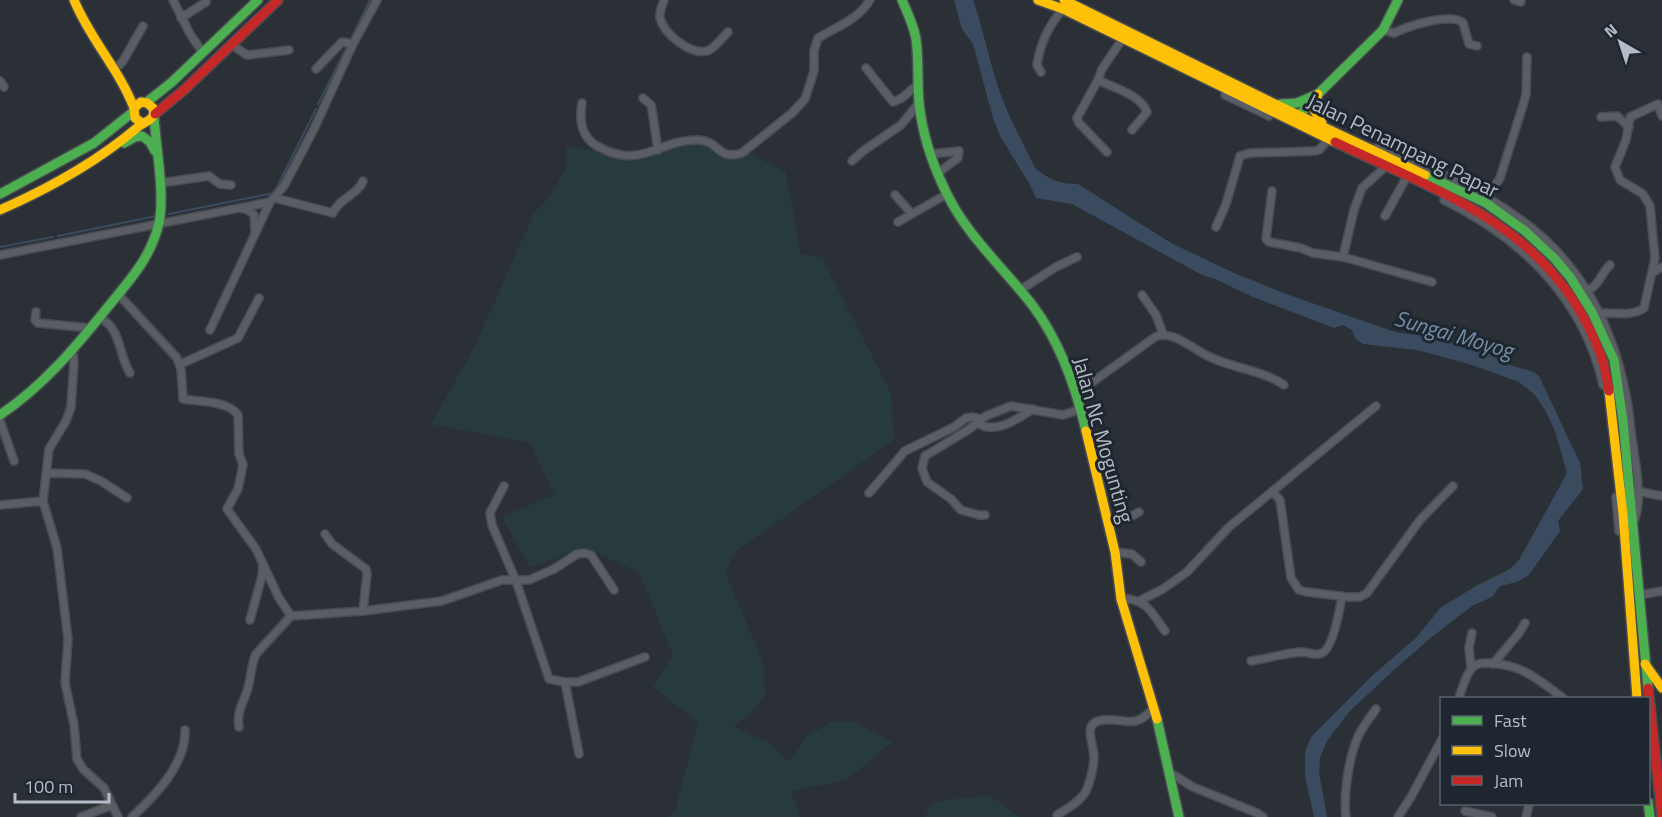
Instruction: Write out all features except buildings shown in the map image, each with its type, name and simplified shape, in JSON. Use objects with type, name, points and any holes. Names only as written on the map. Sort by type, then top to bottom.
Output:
[{"type":"main road","points":[[0,414],[31,394],[72,351],[149,253],[159,222],[160,183],[154,108],[126,86],[80,15],[74,0]]},
{"type":"main road","points":[[0,194],[94,143],[134,110],[138,104],[145,102],[172,82],[258,0]]},
{"type":"main road","points":[[0,210],[39,192],[91,161],[142,123],[150,122],[278,0]]},
{"type":"main road","name":"Jalan Nc Mogunting","points":[[902,0],[916,37],[917,85],[925,135],[947,194],[965,226],[1020,290],[1047,327],[1076,394],[1116,552],[1122,598],[1163,741],[1179,817]]},
{"type":"main road","name":"Jalan Penampang Papar","points":[[1038,0],[1064,5],[1274,104],[1296,118],[1327,128],[1486,203],[1525,231],[1554,258],[1592,312],[1614,360],[1623,421],[1649,697]]},
{"type":"main road","points":[[1296,118],[1383,30],[1398,0]]},
{"type":"main road","name":"Jalan Penampang Papar","points":[[1064,5],[1123,38],[1212,82],[1296,118],[1474,208],[1511,233],[1542,259],[1566,288],[1594,338],[1602,358],[1610,394],[1639,697]]},
{"type":"main road","points":[[126,86],[135,118],[142,123]]},
{"type":"main road","points":[[1274,104],[1297,103],[1318,94]]},
{"type":"main road","points":[[1318,94],[1313,108],[1314,113],[1327,128]]},
{"type":"main road","points":[[91,161],[100,159],[131,139],[140,136],[150,142],[156,153]]},
{"type":"main road","points":[[1645,663],[1662,688]]},
{"type":"main road","points":[[1639,697],[1641,686],[1647,681]]},
{"type":"main road","name":"Jalan Penampang Papar","points":[[1650,705],[1662,817]]},
{"type":"main road","points":[[1658,770],[1662,753]]},
{"type":"street","points":[[172,0],[202,53]]},
{"type":"street","points":[[210,330],[255,232],[314,129],[353,44],[377,0]]},
{"type":"street","points":[[664,0],[660,9],[660,20],[672,35],[688,47],[706,51],[728,32]]},
{"type":"street","points":[[582,103],[582,128],[592,144],[612,153],[625,156],[644,154],[697,140],[711,142],[728,156],[746,151],[797,109],[805,99],[814,71],[813,51],[818,38],[847,22],[866,7],[870,0]]},
{"type":"street","points":[[182,18],[206,2]]},
{"type":"street","points":[[1041,72],[1037,65],[1043,41],[1064,5]]},
{"type":"street","points":[[1383,30],[1394,33],[1410,26],[1455,18],[1463,23],[1469,44],[1477,46]]},
{"type":"street","points":[[115,70],[123,61],[143,26]]},
{"type":"street","points":[[1107,152],[1078,123],[1077,118],[1102,69],[1123,38]]},
{"type":"street","points":[[316,69],[342,42],[353,44]]},
{"type":"street","points":[[231,45],[247,55],[289,50]]},
{"type":"street","points":[[1487,198],[1500,178],[1524,102],[1527,57]]},
{"type":"street","points":[[866,68],[893,102],[902,98],[917,85]]},
{"type":"street","points":[[1098,80],[1145,105],[1147,111],[1132,130]]},
{"type":"street","points":[[1212,82],[1220,91],[1234,100],[1383,169],[1479,219],[1538,264],[1561,291],[1584,332],[1596,361],[1606,398],[1625,604],[1630,613]]},
{"type":"street","points":[[643,98],[651,105],[658,150]]},
{"type":"street","points":[[852,161],[901,125],[919,104]]},
{"type":"street","points":[[1599,313],[1630,313],[1642,309],[1652,273],[1655,249],[1649,203],[1643,194],[1620,180],[1615,167],[1626,140],[1630,117],[1658,104],[1662,116]]},
{"type":"street","points":[[1601,117],[1617,116],[1629,127]]},
{"type":"street","points":[[1216,227],[1226,204],[1238,158],[1241,155],[1315,152],[1326,142]]},
{"type":"street","points":[[1373,149],[1379,146],[1451,178],[1487,198],[1518,217],[1562,256],[1599,313],[1610,335],[1625,382],[1638,490],[1638,512],[1633,525]]},
{"type":"street","points":[[931,154],[959,151],[958,158],[938,173]]},
{"type":"street","points":[[1343,257],[1354,210],[1362,188],[1383,169]]},
{"type":"street","points":[[160,183],[209,176],[220,184],[231,185]]},
{"type":"street","points":[[1385,216],[1405,180]]},
{"type":"street","points":[[0,255],[273,200],[333,213],[336,206],[358,189],[363,182]]},
{"type":"street","points":[[1272,191],[1266,239],[1269,242],[1301,248],[1313,253],[1343,257],[1432,282]]},
{"type":"street","points":[[898,222],[947,194]]},
{"type":"street","points":[[895,195],[912,214]]},
{"type":"street","points":[[238,207],[248,210],[254,216],[255,232]]},
{"type":"street","points":[[1020,290],[1056,267],[1077,257]]},
{"type":"street","points":[[1586,291],[1594,287],[1610,265]]},
{"type":"street","points":[[1652,273],[1662,267]]},
{"type":"street","points":[[118,294],[177,358],[180,364],[183,399],[223,406],[234,410],[238,415],[239,454],[243,465],[238,489],[227,509],[252,543],[279,598],[291,616]]},
{"type":"street","points":[[1142,295],[1156,315],[1163,334]]},
{"type":"street","points":[[180,364],[238,338],[259,298]]},
{"type":"street","points":[[36,312],[38,323],[90,328]]},
{"type":"street","points":[[99,317],[113,328],[118,338],[124,364],[130,373]]},
{"type":"street","points":[[1076,394],[1155,337],[1163,334],[1220,362],[1270,378],[1284,385]]},
{"type":"street","points":[[72,351],[74,361],[69,414],[51,445],[43,501],[57,548],[68,639],[65,683],[74,725],[77,759],[83,769],[104,788],[118,817]]},
{"type":"street","points":[[986,515],[961,510],[951,499],[927,482],[922,468],[925,456],[979,421],[1011,406],[1062,415],[1081,410]]},
{"type":"street","points":[[1139,601],[1163,589],[1187,572],[1229,527],[1376,406]]},
{"type":"street","points":[[869,493],[905,452],[954,427],[966,418],[972,417],[987,428],[999,427],[1033,409]]},
{"type":"street","points":[[0,421],[14,461]]},
{"type":"street","points":[[48,473],[85,474],[101,480],[127,498]]},
{"type":"street","points":[[504,486],[490,513],[492,525],[516,581],[549,679],[578,682],[645,657]]},
{"type":"street","points":[[1272,491],[1280,500],[1293,583],[1303,591],[1360,597],[1367,593],[1420,520],[1453,486]]},
{"type":"street","points":[[1638,490],[1662,496]]},
{"type":"street","points":[[0,505],[43,501]]},
{"type":"street","points":[[1108,522],[1128,518],[1139,512]]},
{"type":"street","points":[[325,534],[332,544],[366,569],[363,611]]},
{"type":"street","points":[[239,727],[237,720],[256,654],[291,616],[363,611],[442,601],[487,583],[536,577],[584,552],[591,555],[614,590]]},
{"type":"street","points":[[1116,552],[1132,554],[1141,562]]},
{"type":"street","points":[[250,620],[263,564]]},
{"type":"street","points":[[1640,594],[1662,591]]},
{"type":"street","points":[[1251,661],[1300,652],[1318,654],[1324,652],[1336,623],[1342,596]]},
{"type":"street","points":[[1122,598],[1144,603],[1165,631]]},
{"type":"street","points":[[1493,664],[1519,633],[1525,622]]},
{"type":"street","points":[[1460,697],[1471,669],[1469,647],[1472,633]]},
{"type":"street","points":[[1471,669],[1480,663],[1518,668],[1531,673],[1554,695]]},
{"type":"street","points":[[565,682],[579,754]]},
{"type":"street","points":[[1057,815],[1080,798],[1086,790],[1094,758],[1089,734],[1092,726],[1098,720],[1136,722],[1145,718],[1153,709]]},
{"type":"street","points":[[1346,817],[1344,808],[1349,771],[1357,737],[1376,709]]},
{"type":"street","points":[[132,817],[148,802],[177,763],[184,746],[185,730]]},
{"type":"street","points":[[1398,817],[1440,743]]},
{"type":"street","points":[[1169,772],[1193,787],[1210,792],[1263,817]]},
{"type":"street","points":[[81,817],[112,805]]},
{"type":"street","points":[[1242,817],[1244,808]]},
{"type":"street","points":[[1466,811],[1492,817]]},
{"type":"shaded area","points":[[689,143],[706,143],[729,154],[743,150],[786,172],[800,254],[822,258],[891,393],[894,440],[736,551],[725,572],[764,665],[765,695],[749,715],[733,726],[768,742],[790,762],[806,736],[832,722],[855,722],[892,742],[846,780],[791,791],[800,817],[667,817],[675,811],[698,722],[653,687],[673,655],[639,572],[583,547],[530,568],[502,517],[554,495],[531,443],[431,424],[475,346],[534,213],[548,199],[567,166],[567,146],[630,157]]},
{"type":"shaded area","points":[[989,795],[1020,817],[925,817],[932,802]]},
{"type":"water","points":[[954,0],[973,0],[999,89],[1035,168],[1055,180],[1078,184],[1171,243],[1234,273],[1286,294],[1395,332],[1426,336],[1487,352],[1510,365],[1534,372],[1539,376],[1580,463],[1583,489],[1558,521],[1560,531],[1529,575],[1517,582],[1500,586],[1492,597],[1472,606],[1433,636],[1349,712],[1327,741],[1320,757],[1319,773],[1327,817],[1314,817],[1305,776],[1305,751],[1311,737],[1374,674],[1416,638],[1440,608],[1510,569],[1519,560],[1567,473],[1555,431],[1535,395],[1519,382],[1469,364],[1417,350],[1363,344],[1355,338],[1352,330],[1343,325],[1334,328],[1204,276],[1072,204],[1036,198],[1000,136],[973,44],[962,29]]},
{"type":"waterway","points":[[352,37],[370,0]]},
{"type":"waterway","points":[[318,104],[348,45]]},
{"type":"waterway","points":[[169,214],[274,193],[316,109]]},
{"type":"waterway","points":[[58,236],[156,216]]},
{"type":"waterway","points":[[0,247],[53,237]]},
{"type":"traffic: fast","points":[[147,102],[172,82],[258,0]]},
{"type":"traffic: fast","points":[[902,0],[915,34],[920,114],[937,172],[965,224],[1043,320],[1072,382],[1086,431]]},
{"type":"traffic: fast","points":[[1295,120],[1383,30],[1398,0]]},
{"type":"traffic: fast","points":[[1280,104],[1297,103],[1318,94]]},
{"type":"traffic: fast","points":[[0,194],[94,143],[133,112]]},
{"type":"traffic: fast","points":[[0,415],[30,392],[70,352],[131,278],[151,247],[161,211],[160,170],[154,117]]},
{"type":"traffic: fast","points":[[124,143],[142,136],[150,142],[155,151]]},
{"type":"traffic: fast","points":[[1425,175],[1486,203],[1525,231],[1554,258],[1570,277],[1592,312],[1614,360],[1623,421],[1648,688]]},
{"type":"traffic: fast","points":[[1157,719],[1179,817]]},
{"type":"traffic: fast","points":[[1648,805],[1650,817]]},
{"type":"traffic: slow","points":[[74,0],[88,28],[121,80],[134,108]]},
{"type":"traffic: slow","points":[[1038,0],[1063,9],[1335,142]]},
{"type":"traffic: slow","points":[[1064,0],[1425,175]]},
{"type":"traffic: slow","points":[[1318,94],[1314,110],[1322,123]]},
{"type":"traffic: slow","points":[[0,210],[72,173],[150,120],[154,112],[153,108],[141,102],[134,108],[135,118],[142,123]]},
{"type":"traffic: slow","points":[[1609,391],[1623,514],[1637,697]]},
{"type":"traffic: slow","points":[[1086,431],[1115,552],[1121,599],[1157,719]]},
{"type":"traffic: slow","points":[[1645,664],[1662,688]]},
{"type":"traffic: jam","points":[[155,114],[185,89],[278,0]]},
{"type":"traffic: jam","points":[[1335,142],[1456,200],[1492,221],[1526,246],[1556,276],[1581,313],[1601,356],[1609,391]]},
{"type":"traffic: jam","points":[[1648,688],[1649,697]]},
{"type":"traffic: jam","points":[[1650,706],[1662,817]]},
{"type":"water label","name":"Sungai Moyog","points":[[1454,334]]}]
